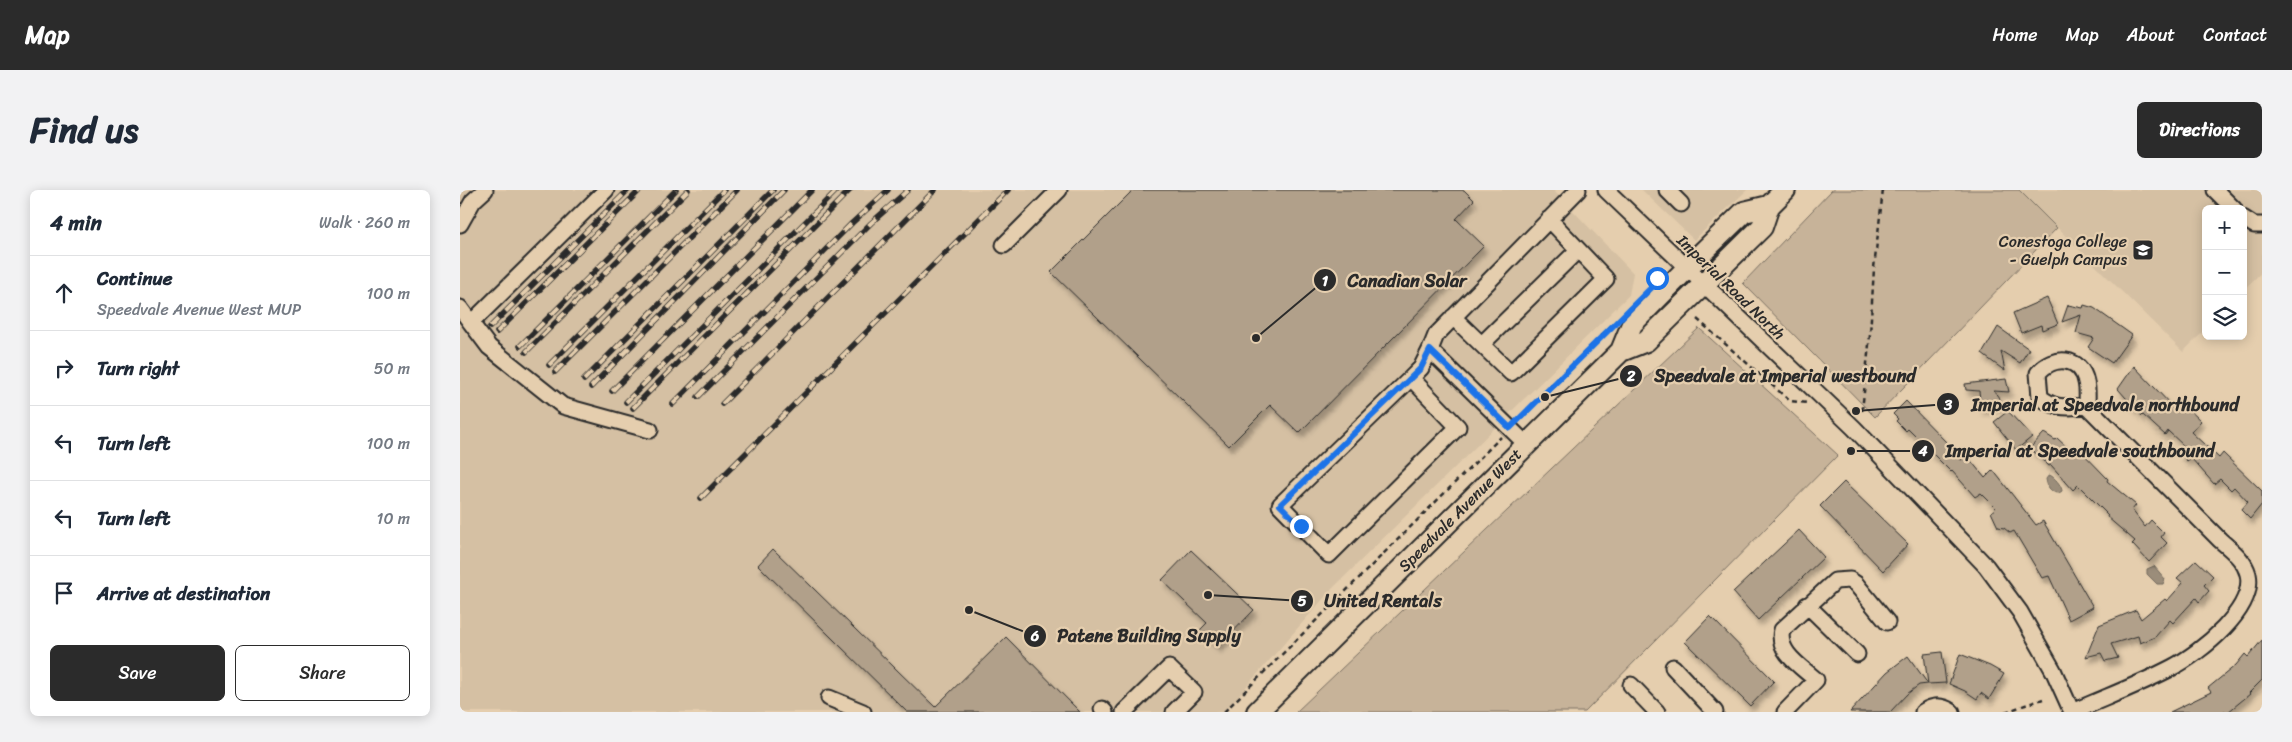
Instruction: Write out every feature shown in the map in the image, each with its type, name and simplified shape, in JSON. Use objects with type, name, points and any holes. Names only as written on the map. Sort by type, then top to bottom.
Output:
[{"type":"main road","name":"Speedvale Avenue West","points":[[1621,351],[1646,342],[1762,228],[1769,206],[1785,190]]},
{"type":"main road","name":"Speedvale Avenue West","points":[[1257,712],[1621,351],[1632,324],[1686,269],[1744,212],[1769,206]]},
{"type":"street","points":[[460,224],[474,201],[485,190]]},
{"type":"street","points":[[472,323],[606,190]]},
{"type":"street","points":[[1004,245],[1059,190]]},
{"type":"street","points":[[1411,378],[1458,427],[1329,554],[1280,505],[1421,368],[1436,335],[1578,190]]},
{"type":"street","name":"Imperial Road North","points":[[1606,190],[1703,286],[1854,428],[1986,566],[2020,612],[2053,670],[2072,712]]},
{"type":"street","points":[[1667,190],[1681,204]]},
{"type":"street","points":[[2216,190],[2230,205]]},
{"type":"street","points":[[1453,317],[1512,373],[1606,279],[1549,220]]},
{"type":"street","points":[[2247,221],[2254,225],[2262,225]]},
{"type":"street","points":[[1482,344],[1578,250]]},
{"type":"street","points":[[460,308],[489,347],[563,406],[650,430]]},
{"type":"street","points":[[1430,350],[1527,445]]},
{"type":"street","points":[[2072,712],[2174,666],[2213,638],[2237,614],[2246,598],[2248,575],[2239,556],[2087,406]]},
{"type":"street","points":[[1785,712],[1816,680],[1782,648],[1780,638],[1788,623],[1835,581],[1850,580],[1856,584],[1887,622]]},
{"type":"street","points":[[1808,606],[1857,654]]},
{"type":"street","points":[[1673,667],[1715,712]]},
{"type":"street","points":[[1124,712],[1169,668],[1194,692],[1174,712]]},
{"type":"street","points":[[1631,685],[1657,712]]},
{"type":"street","points":[[829,698],[863,712]]},
{"type":"street","points":[[1923,712],[1933,706],[1942,707],[1952,712]]},
{"type":"path","points":[[1862,411],[1870,335],[1874,268],[1883,190]]},
{"type":"path","points":[[1697,319],[1790,401]]},
{"type":"path","points":[[1224,712],[1613,326]]},
{"type":"path","points":[[2005,712],[2042,699]]},
{"type":"shaded area","points":[[460,190],[1553,190],[1633,273],[1629,295],[1331,590],[1224,712],[460,712]]},
{"type":"shaded area","points":[[1642,190],[1747,190],[1694,240]]},
{"type":"shaded area","points":[[1832,190],[2019,190],[2057,228],[1875,417],[1743,283]]},
{"type":"shaded area","name":"Conestoga College - Guelph Campus","points":[[2019,190],[2262,190],[2262,272],[2247,286],[2247,205],[2202,205],[2202,333],[2183,352]]},
{"type":"shaded area","points":[[1699,328],[1838,455],[1585,712],[1296,712]]},
{"type":"shaded area","points":[[2049,475],[2053,477],[2062,491],[2056,493],[2050,489],[2046,479]]},
{"type":"shaded area","points":[[2154,566],[2165,579],[2163,584],[2157,584],[2147,574],[2147,569]]},
{"type":"building","points":[[1133,190],[1464,190],[1474,200],[1456,219],[1484,246],[1299,433],[1270,405],[1229,446],[1051,272]]},
{"type":"building","points":[[2047,298],[2058,324],[2042,330],[2041,325],[2021,333],[2013,313]]},
{"type":"building","points":[[2068,305],[2083,308],[2084,305],[2094,308],[2132,335],[2112,363],[2088,347],[2094,338],[2076,333],[2081,315],[2062,322]]},
{"type":"building","points":[[1998,327],[2029,349],[2020,363],[2001,351],[2005,371],[1982,354]]},
{"type":"building","points":[[2134,366],[2173,407],[2179,400],[2201,421],[2191,432],[2219,458],[2223,453],[2262,491],[2262,504],[2250,519],[2241,510],[2248,502],[2234,487],[2231,490],[2220,479],[2214,484],[2191,458],[2187,461],[2179,452],[2185,447],[2168,431],[2165,435],[2142,416],[2118,389]]},
{"type":"building","points":[[2006,379],[2009,392],[1994,391],[2004,405],[1981,409],[1979,391],[1966,390],[1965,384]]},
{"type":"building","points":[[1906,401],[1961,460],[1967,456],[1985,478],[1993,470],[2036,525],[2043,521],[2093,607],[2069,620],[2049,576],[2042,578],[2014,531],[2010,533],[2004,528],[1998,527],[1991,512],[1996,508],[1981,493],[1975,497],[1952,471],[1908,429],[1906,431],[1896,421],[1898,419],[1893,414]]},
{"type":"building","points":[[2008,411],[2032,437],[2016,450],[1994,422]]},
{"type":"building","points":[[2044,433],[2055,440],[2057,438],[2071,451],[2076,446],[2108,479],[2107,481],[2136,505],[2132,510],[2145,527],[2151,520],[2164,533],[2161,537],[2167,543],[2149,562],[2132,544],[2135,541],[2107,517],[2108,515],[2078,485],[2073,490],[2051,465],[2049,466],[2030,448]]},
{"type":"building","points":[[1844,482],[1908,544],[1883,571],[1820,506]]},
{"type":"building","points":[[1799,530],[1824,557],[1758,620],[1733,592]]},
{"type":"building","points":[[773,549],[935,707],[1006,637],[1080,712],[907,712],[758,565]]},
{"type":"building","points":[[1191,550],[1254,610],[1218,647],[1200,630],[1207,623],[1162,580]]},
{"type":"building","points":[[2196,560],[2213,576],[2204,585],[2209,591],[2199,602],[2196,598],[2173,623],[2170,620],[2155,637],[2140,643],[2138,636],[2111,644],[2118,658],[2105,661],[2101,653],[2086,657],[2099,625],[2136,610],[2141,619],[2165,599],[2167,601],[2183,583],[2177,578]]},
{"type":"building","points":[[1710,616],[1774,681],[1750,706],[1685,642]]},
{"type":"building","points":[[2262,640],[2262,680],[2250,694],[2228,712],[2170,712],[2211,692],[2208,688],[2236,665],[2245,654],[2248,657]]},
{"type":"building","points":[[1942,652],[1946,683],[1928,684],[1924,654]]},
{"type":"building","points":[[1960,654],[2004,674],[1989,699],[1981,693],[1977,699],[1949,684]]},
{"type":"building","points":[[1908,656],[1928,684],[1919,685],[1907,694],[1890,712],[1850,712],[1887,672]]},
{"type":"railway","points":[[490,327],[628,190]]},
{"type":"railway","points":[[497,332],[640,190]]},
{"type":"railway","points":[[520,346],[676,190]]},
{"type":"railway","points":[[526,352],[688,190]]},
{"type":"railway","points":[[549,365],[724,190]]},
{"type":"railway","points":[[555,372],[737,190]]},
{"type":"railway","points":[[584,380],[773,190]]},
{"type":"railway","points":[[591,387],[784,190]]},
{"type":"railway","points":[[612,391],[812,190]]},
{"type":"railway","points":[[626,402],[837,190]]},
{"type":"railway","points":[[633,408],[850,190]]},
{"type":"railway","points":[[673,404],[852,223],[888,190]]},
{"type":"railway","points":[[698,397],[871,223],[908,190]]},
{"type":"railway","points":[[722,404],[935,190]]},
{"type":"railway","points":[[701,498],[1008,190]]},
{"type":"place","name":"Conestoga College - Guelph Campus","points":[[2143,250]]},
{"type":"place","name":"Canadian Solar","points":[[1256,338]]},
{"type":"place","name":"Speedvale at Imperial westbound","points":[[1545,397]]},
{"type":"place","name":"Imperial at Speedvale northbound","points":[[1856,411]]},
{"type":"place","name":"Imperial at Speedvale southbound","points":[[1851,451]]},
{"type":"place","name":"United Rentals","points":[[1208,595]]},
{"type":"place","name":"Patene Building Supply","points":[[969,610]]},
{"type":"route","points":[[1301,526],[1280,505],[1421,368],[1430,350],[1510,428],[1654,285],[1657,278]]}]
